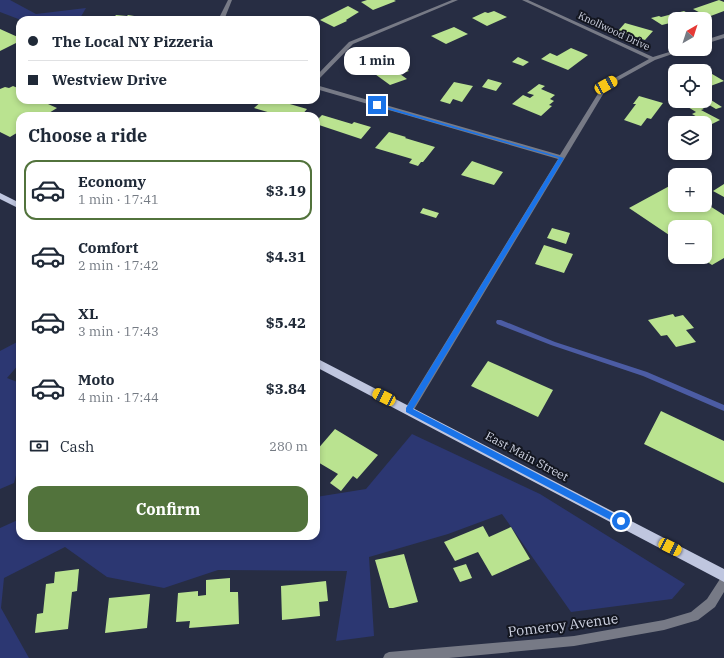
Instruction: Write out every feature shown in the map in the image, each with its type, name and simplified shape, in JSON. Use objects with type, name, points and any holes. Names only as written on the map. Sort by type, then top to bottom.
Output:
[{"type":"main road","points":[[0,196],[16,204]]},
{"type":"main road","name":"East Main Street","points":[[320,364],[724,576]]},
{"type":"street","points":[[223,16],[230,0]]},
{"type":"street","points":[[320,74],[351,43],[456,0]]},
{"type":"street","name":"Knollwood Drive","points":[[524,0],[653,59]]},
{"type":"street","points":[[712,40],[724,36]]},
{"type":"street","points":[[409,410],[606,85],[653,59],[668,54]]},
{"type":"street","points":[[320,88],[562,158]]},
{"type":"street","name":"Pomeroy Avenue","points":[[389,658],[574,641],[664,625],[694,616],[711,603],[724,583]]},
{"type":"shaded area","points":[[0,0],[10,0],[36,14],[86,8],[81,16],[16,16],[16,18],[0,12]]},
{"type":"shaded area","points":[[16,343],[16,368],[7,378],[16,381],[16,475],[14,483],[0,489],[0,351]]},
{"type":"shaded area","points":[[412,434],[540,494],[685,584],[672,599],[571,612],[502,514],[448,534],[369,557],[374,636],[336,641],[347,571],[218,570],[164,588],[107,577],[65,547],[4,578],[1,608],[29,658],[0,658],[0,528],[16,521],[16,540],[320,540],[320,496],[366,489]]},
{"type":"building","points":[[367,0],[396,1],[373,10],[361,2]]},
{"type":"building","points":[[719,0],[724,2],[724,11],[712,16],[712,12],[699,12],[693,9]]},
{"type":"building","points":[[348,6],[359,12],[346,20],[347,21],[334,27],[320,20]]},
{"type":"building","points":[[494,11],[507,17],[487,26],[472,18],[485,12],[488,13]]},
{"type":"building","points":[[668,15],[668,24],[662,25],[651,18],[659,16]]},
{"type":"building","points":[[625,23],[653,31],[645,40],[618,31]]},
{"type":"building","points":[[454,27],[468,34],[446,44],[431,36]]},
{"type":"building","points":[[0,29],[16,36],[16,43],[0,51]]},
{"type":"building","points":[[571,48],[588,55],[568,70],[541,59],[550,53],[557,56]]},
{"type":"building","points":[[384,57],[391,62],[386,64],[392,68],[400,65],[409,71],[400,74],[407,79],[390,85],[368,69],[376,66],[370,62]]},
{"type":"building","points":[[518,57],[529,62],[523,66],[512,62]]},
{"type":"building","points":[[712,74],[724,81],[712,85]]},
{"type":"building","points":[[488,79],[502,83],[496,91],[482,87]]},
{"type":"building","points":[[454,82],[473,86],[462,102],[453,99],[450,104],[440,101]]},
{"type":"building","points":[[539,84],[545,86],[541,89],[555,95],[550,99],[554,101],[549,105],[552,106],[541,116],[512,104],[523,95],[530,98],[534,95],[527,93]]},
{"type":"building","points":[[13,86],[16,87],[16,104],[48,104],[57,108],[50,112],[16,112],[16,133],[10,137],[0,132],[0,89],[5,87],[9,88]]},
{"type":"building","points":[[639,96],[663,103],[651,119],[647,118],[641,126],[624,120],[636,104],[633,104]]},
{"type":"building","points":[[712,101],[722,107],[716,109],[712,107]]},
{"type":"building","points":[[258,104],[290,104],[307,109],[304,112],[268,112],[254,108]]},
{"type":"building","points":[[690,108],[702,108],[704,109],[701,110],[720,120],[712,124],[712,116],[696,116],[692,114],[696,112]]},
{"type":"building","points":[[322,115],[352,124],[354,122],[371,127],[361,139],[320,125],[320,117]]},
{"type":"building","points":[[389,132],[435,147],[418,166],[409,163],[412,159],[375,148]]},
{"type":"building","points":[[472,161],[503,172],[494,185],[461,175]]},
{"type":"building","points":[[724,184],[724,197],[713,191]]},
{"type":"building","points":[[668,187],[668,212],[712,212],[712,207],[724,215],[724,258],[712,265],[710,264],[712,264],[712,220],[668,220],[668,234],[629,208]]},
{"type":"building","points":[[423,208],[439,213],[436,218],[420,213]]},
{"type":"building","points":[[552,228],[570,233],[566,244],[547,238]]},
{"type":"building","points":[[544,245],[573,254],[564,273],[535,264]]},
{"type":"building","points":[[673,314],[675,317],[683,315],[694,328],[686,330],[696,342],[676,347],[667,335],[661,336],[648,320]]},
{"type":"building","points":[[488,361],[553,390],[538,417],[471,386]]},
{"type":"building","points":[[661,411],[724,441],[724,483],[644,444]]},
{"type":"building","points":[[335,429],[378,455],[357,479],[353,476],[341,491],[330,483],[338,474],[320,463],[320,446]]},
{"type":"building","points":[[483,526],[489,537],[511,527],[530,559],[492,576],[478,552],[455,561],[444,542]]},
{"type":"building","points":[[404,554],[418,602],[389,608],[375,560]]},
{"type":"building","points":[[466,564],[472,578],[460,582],[453,568]]},
{"type":"building","points":[[79,569],[77,591],[72,592],[68,629],[35,633],[37,614],[43,613],[46,584],[54,583],[55,572]]},
{"type":"building","points":[[230,578],[230,592],[238,592],[239,624],[189,628],[190,621],[176,622],[178,593],[198,591],[198,596],[206,595],[206,580]]},
{"type":"building","points":[[326,581],[328,601],[319,602],[320,616],[282,620],[281,586]]},
{"type":"building","points":[[150,594],[147,628],[105,633],[109,598]]},
{"type":"waterway","points":[[499,322],[553,344],[645,374],[724,408]]},
{"type":"route","points":[[377,105],[562,158],[409,410],[621,521]]}]
